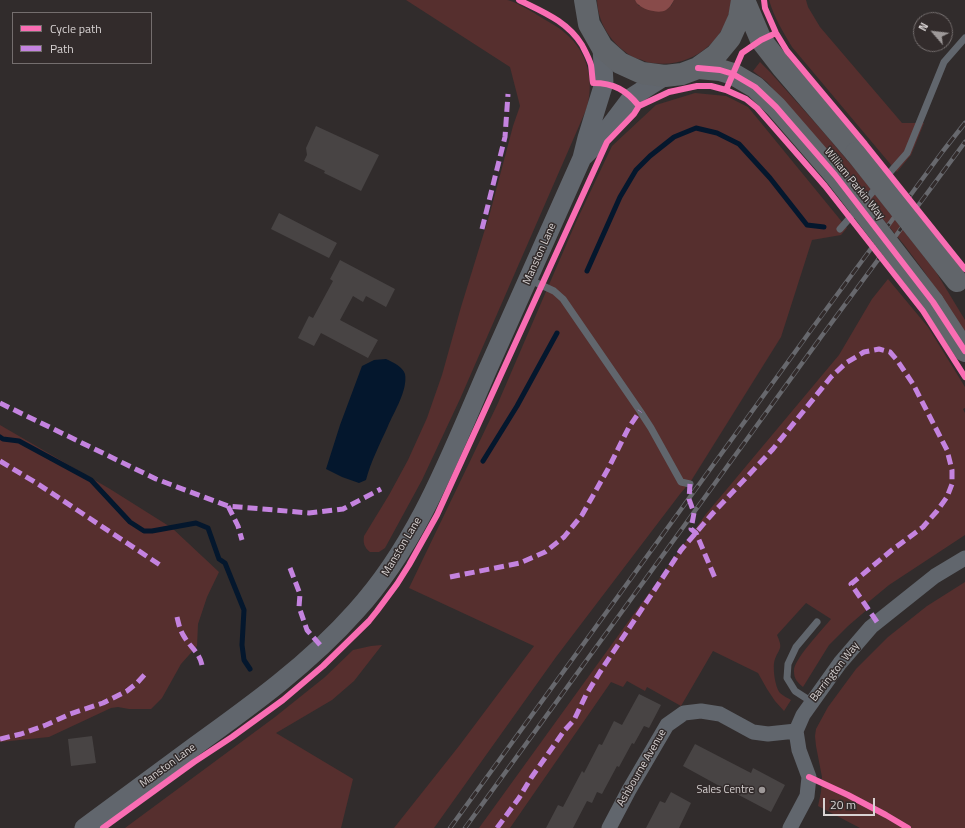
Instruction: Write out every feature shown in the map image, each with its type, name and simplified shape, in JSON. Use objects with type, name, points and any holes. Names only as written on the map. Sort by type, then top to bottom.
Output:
[{"type":"highway","points":[[570,0],[589,24],[602,47],[620,63],[642,73],[666,76],[682,74],[698,68],[716,55],[730,38],[740,18],[743,0]]},
{"type":"highway","points":[[585,0],[589,24]]},
{"type":"highway","name":"William Parkin Way","points":[[743,0],[761,40],[782,68],[856,153],[961,285]]},
{"type":"highway","name":"William Parkin Way","points":[[698,68],[720,70],[733,74],[755,86],[776,107],[835,175],[934,302],[965,351]]},
{"type":"street","name":"Manston Lane","points":[[84,828],[274,688],[322,647],[357,610],[381,581],[397,558],[438,483],[582,158],[604,83],[602,47]]},
{"type":"street","name":"Manston Lane","points":[[582,158],[598,142],[632,97],[666,76]]},
{"type":"street","name":"Barrington Way","points":[[796,731],[803,715],[840,663],[871,627],[935,576],[965,558]]},
{"type":"street","name":"Ashbourne Avenue","points":[[609,828],[629,790],[667,725],[684,714],[701,711],[720,714],[753,732],[768,734],[796,731]]},
{"type":"street","points":[[790,828],[807,796],[809,777],[799,750],[796,731]]},
{"type":"lane","points":[[840,229],[907,153],[944,62],[965,38]]},
{"type":"lane","points":[[528,279],[554,291],[563,298],[651,428],[680,482],[690,484]]},
{"type":"lane","points":[[812,702],[795,691],[787,678],[788,664],[796,647],[817,622]]},
{"type":"shaded area","points":[[406,0],[507,0],[519,4],[559,28],[573,41],[584,58],[588,68],[590,89],[586,110],[460,399],[422,480],[385,548],[379,552],[370,552],[364,545],[364,536],[408,460],[427,418],[442,375],[520,106],[510,67]]},
{"type":"shaded area","points":[[597,0],[635,0],[639,6],[671,6],[674,0],[731,0],[729,14],[716,39],[694,56],[667,64],[651,63],[633,57],[625,52],[613,40],[603,25]]},
{"type":"shaded area","points":[[635,0],[674,0],[666,10],[660,12],[641,7]]},
{"type":"shaded area","points":[[769,0],[806,0],[808,7],[820,27],[902,123],[924,123],[911,155],[897,172],[792,47],[776,18]]},
{"type":"shaded area","points":[[760,62],[859,174],[936,272],[965,320],[965,333],[905,246],[767,82],[753,71]]},
{"type":"shaded area","points":[[695,93],[726,96],[748,107],[847,228],[841,235],[812,240],[781,337],[691,481],[556,657],[434,828],[394,828],[459,746],[534,646],[409,588],[498,403],[576,222],[612,146],[656,105]]},
{"type":"shaded area","points":[[888,279],[928,327],[965,387],[965,408],[963,409],[965,413],[965,535],[889,585],[866,604],[869,608],[829,645],[803,687],[795,678],[795,666],[803,652],[831,619],[806,603],[777,635],[780,646],[774,662],[775,681],[780,693],[791,700],[784,711],[775,701],[758,673],[713,651],[681,706],[647,687],[645,691],[627,681],[623,687],[611,682],[510,828],[479,828],[706,514],[839,355],[872,299]]},
{"type":"shaded area","points":[[0,425],[110,489],[172,528],[219,572],[207,597],[198,624],[197,646],[181,664],[162,698],[151,709],[111,708],[49,737],[0,742]]},
{"type":"shaded area","points":[[965,582],[965,828],[860,828],[818,806],[822,777],[815,736],[816,729],[828,707],[856,669],[888,637],[927,606]]},
{"type":"shaded area","points":[[382,645],[354,681],[332,700],[276,733],[353,779],[341,828],[125,828],[275,717],[325,677],[353,650]]},
{"type":"water","points":[[386,359],[404,371],[405,380],[403,394],[373,459],[366,480],[359,483],[326,469],[340,425],[362,366],[374,360]]},
{"type":"building","points":[[316,126],[379,155],[361,191],[324,173],[325,171],[304,161],[307,155],[306,148]]},
{"type":"building","points":[[279,213],[337,243],[329,258],[271,229]]},
{"type":"building","points":[[340,260],[395,289],[386,307],[366,296],[363,302],[353,296],[340,320],[378,340],[368,358],[321,333],[314,346],[298,338],[309,316],[313,318],[333,281],[330,279]]},
{"type":"building","points":[[639,694],[661,705],[649,728],[644,726],[634,744],[632,743],[619,767],[617,766],[602,794],[597,792],[592,803],[587,801],[573,828],[546,828],[558,805],[563,807],[582,771],[584,773],[599,744],[602,745],[614,721],[622,725]]},
{"type":"building","points":[[92,736],[96,763],[71,766],[68,739]]},
{"type":"building","points":[[695,744],[751,773],[753,768],[785,785],[771,812],[683,766]]},
{"type":"building","points":[[671,792],[691,803],[679,828],[646,828],[660,801],[665,803]]},
{"type":"waterway","points":[[587,271],[620,197],[636,170],[650,156],[674,137],[696,128],[717,133],[739,144],[770,178],[807,225],[824,227]]},
{"type":"waterway","points":[[483,461],[517,406],[557,333]]},
{"type":"waterway","points":[[0,437],[3,439],[19,441],[91,480],[130,522],[144,531],[152,531],[196,523],[208,528],[219,559],[225,563],[244,610],[242,645],[244,660],[250,669]]},
{"type":"railway","points":[[450,828],[811,330],[965,123]]},
{"type":"railway","points":[[465,828],[821,337],[965,142]]},
{"type":"marked path","points":[[482,229],[505,137],[508,94]]},
{"type":"marked path","points":[[497,828],[564,731],[574,720],[586,695],[600,672],[681,550],[713,513],[773,449],[831,377],[846,363],[864,352],[879,349],[890,352],[913,384],[947,450],[952,470],[952,484],[947,497],[923,527],[892,550],[851,584],[877,622]]},
{"type":"marked path","points":[[0,403],[156,479],[228,506],[309,513],[343,509],[381,489]]},
{"type":"marked path","points":[[450,577],[520,563],[545,552],[564,537],[582,515],[608,469],[629,427],[640,411]]},
{"type":"marked path","points":[[0,461],[38,484],[163,567]]},
{"type":"marked path","points":[[690,484],[689,499],[694,513],[691,529],[696,533],[715,578]]},
{"type":"marked path","points":[[228,506],[238,526],[242,540]]},
{"type":"marked path","points":[[290,568],[300,594],[299,607],[307,630],[322,647]]},
{"type":"marked path","points":[[177,617],[182,633],[197,653],[202,665]]},
{"type":"marked path","points":[[0,739],[21,734],[70,714],[103,703],[127,691],[146,673]]},
{"type":"cycle path","points":[[519,0],[546,13],[562,23],[576,37],[582,45],[590,62],[593,83],[607,84],[619,88],[639,106]]},
{"type":"cycle path","points":[[764,0],[765,8],[776,33],[787,51],[865,144],[965,269]]},
{"type":"cycle path","points":[[726,90],[742,53],[761,40],[776,33]]},
{"type":"cycle path","points":[[698,68],[720,70],[733,74],[755,87],[776,107],[835,175],[933,302],[965,351]]},
{"type":"cycle path","points":[[103,828],[283,700],[323,666],[369,621],[377,611],[409,565],[437,515],[607,142],[634,114],[639,106],[669,92],[697,86],[711,86],[726,90],[746,99],[757,108],[825,186],[923,311],[965,377]]},
{"type":"cycle path","points":[[809,777],[848,795],[908,828]]},
{"type":"place","name":"Sales Centre","points":[[762,790]]}]
